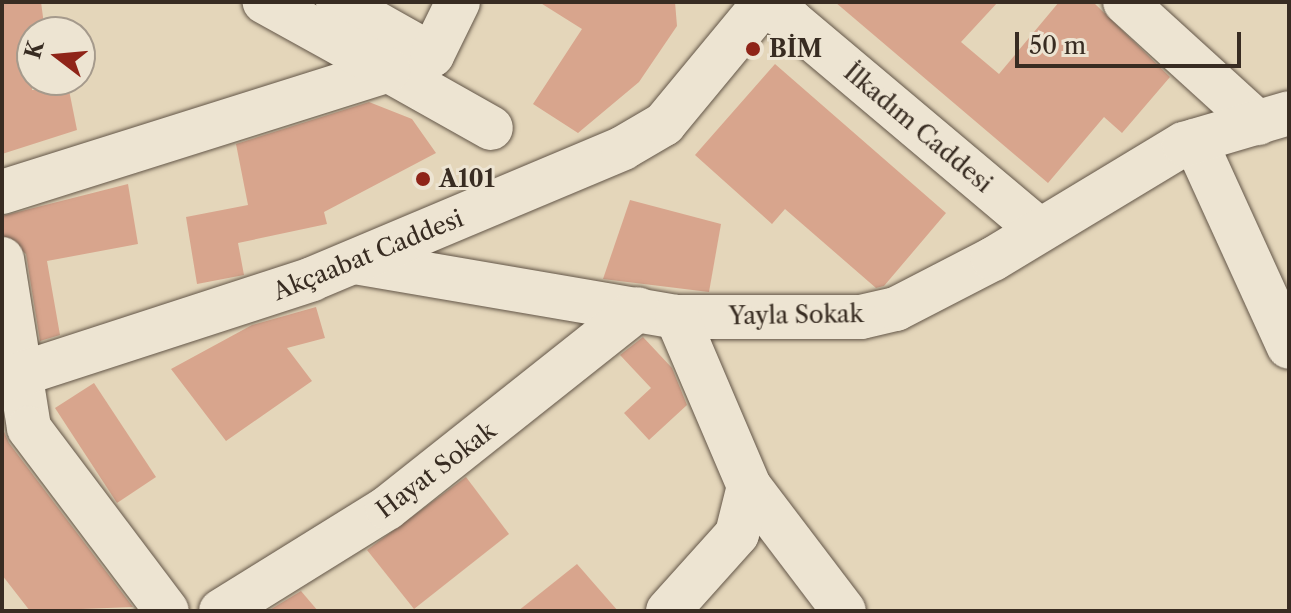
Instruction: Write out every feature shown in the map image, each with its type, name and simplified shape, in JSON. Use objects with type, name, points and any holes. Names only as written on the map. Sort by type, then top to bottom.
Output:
[{"type":"street","points":[[265,2],[405,66]]},
{"type":"street","points":[[338,2],[405,66],[491,128]]},
{"type":"street","points":[[2,192],[432,55],[458,2]]},
{"type":"street","points":[[1125,2],[1274,118]]},
{"type":"street","name":"İlkadım Caddesi","points":[[762,3],[791,21],[1039,230]]},
{"type":"street","name":"Akçaabat Caddesi","points":[[11,377],[355,262],[649,134],[762,3]]},
{"type":"street","name":"Yayla Sokak","points":[[355,262],[658,313],[832,319],[896,309],[1195,141],[1274,118]]},
{"type":"street","points":[[1195,141],[1289,347]]},
{"type":"street","points":[[2,259],[11,377],[39,448],[167,611]]},
{"type":"street","points":[[658,313],[749,486],[844,611]]},
{"type":"street","name":"Hayat Sokak","points":[[221,611],[387,508],[658,313]]},
{"type":"street","points":[[668,611],[737,534],[749,486]]},
{"type":"building","points":[[2,2],[41,2],[43,16],[16,16],[16,96],[70,96],[77,130],[2,154]]},
{"type":"building","points":[[539,2],[675,2],[677,26],[639,82],[578,133],[533,104],[582,29]]},
{"type":"building","points":[[835,2],[998,2],[961,42],[999,74],[1059,2],[1093,2],[1170,77],[1122,133],[1104,117],[1048,183]]},
{"type":"building","points":[[775,64],[946,213],[884,286],[876,288],[785,209],[772,224],[695,155]]},
{"type":"building","points":[[369,102],[412,119],[436,153],[324,212],[327,224],[238,243],[244,275],[197,284],[186,217],[248,205],[236,144]]},
{"type":"building","points":[[128,184],[138,244],[47,261],[60,335],[40,341],[26,254],[2,235],[2,216]]},
{"type":"building","points":[[630,200],[721,224],[709,292],[603,279]]},
{"type":"building","points":[[316,307],[325,338],[287,348],[312,381],[226,441],[171,369],[252,325]]},
{"type":"building","points":[[643,337],[672,368],[687,405],[649,440],[624,413],[651,388],[620,355]]},
{"type":"building","points":[[94,383],[156,477],[117,503],[55,408]]},
{"type":"building","points":[[2,427],[9,443],[133,607],[30,611],[2,575]]},
{"type":"building","points":[[466,477],[509,534],[414,609],[367,550]]},
{"type":"building","points":[[577,564],[618,611],[518,611]]},
{"type":"building","points":[[301,591],[318,611],[268,611]]},
{"type":"place","name":"BİM","points":[[753,49]]},
{"type":"place","name":"A101","points":[[423,179]]}]
